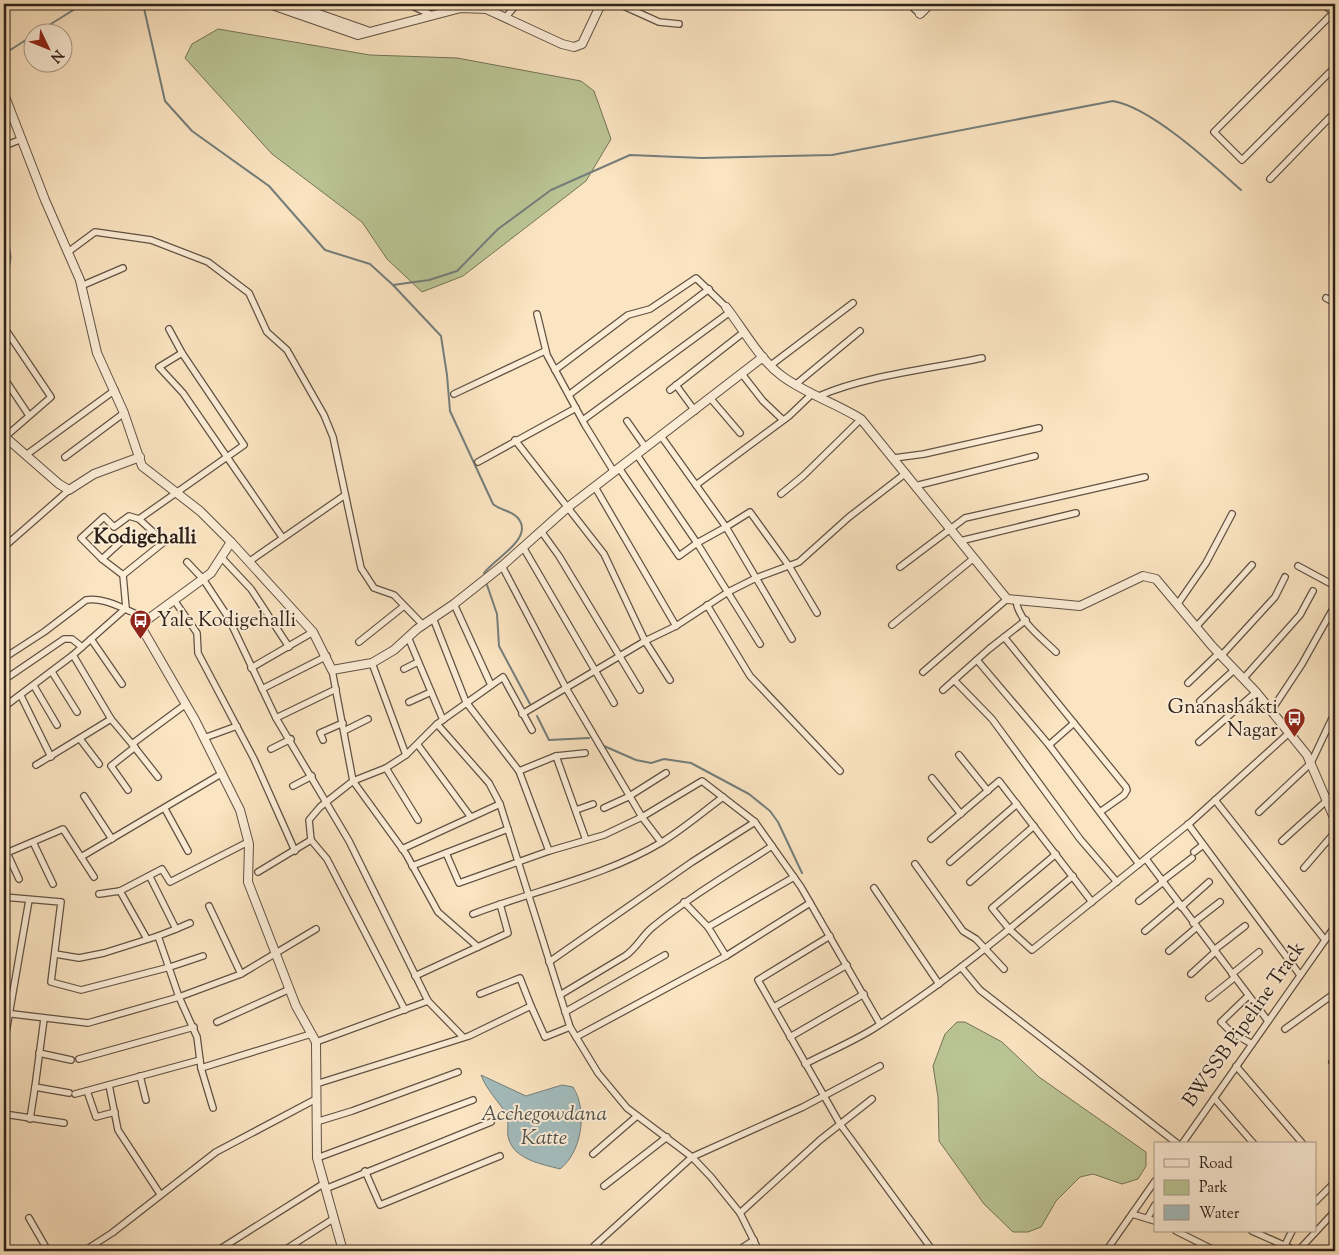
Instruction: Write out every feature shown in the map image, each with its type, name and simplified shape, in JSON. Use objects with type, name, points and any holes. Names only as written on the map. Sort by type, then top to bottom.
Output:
[{"type":"street","points":[[269,4],[358,35],[367,31],[462,8],[487,9]]},
{"type":"street","points":[[290,4],[367,31]]},
{"type":"street","points":[[408,4],[432,15]]},
{"type":"street","points":[[476,4],[562,44],[574,47],[582,44],[600,4]]},
{"type":"street","points":[[504,18],[517,4]]},
{"type":"street","points":[[618,4],[659,22],[679,24]]},
{"type":"street","points":[[909,4],[920,14],[930,4]]},
{"type":"street","points":[[1322,4],[1333,9],[1214,132],[1242,160],[1335,66]]},
{"type":"street","points":[[4,94],[45,200],[82,286],[97,353],[115,390],[142,466],[200,511],[250,561],[313,632],[327,656],[332,670],[353,781],[402,849],[438,912],[478,947]]},
{"type":"street","points":[[1270,179],[1335,112]]},
{"type":"street","points":[[4,122],[13,117]]},
{"type":"street","points":[[4,146],[22,139]]},
{"type":"street","points":[[68,252],[95,232],[151,240],[208,262],[249,293],[266,332],[287,350],[324,415],[333,437],[361,568],[374,588],[394,595],[423,625]]},
{"type":"street","points":[[82,286],[123,268]]},
{"type":"street","points":[[555,370],[628,315],[650,309],[696,278],[728,310],[763,357],[781,376],[861,419],[1007,599],[1080,606],[1143,576],[1156,579],[1220,655],[1256,692],[1290,732],[1307,755],[1335,820]]},
{"type":"street","points":[[570,394],[709,289]]},
{"type":"street","points":[[1326,298],[1335,303]]},
{"type":"street","points":[[771,365],[853,303]]},
{"type":"street","points":[[583,420],[728,310]]},
{"type":"street","points":[[537,314],[546,351],[583,420],[679,556],[697,543],[750,512],[789,566],[817,613]]},
{"type":"street","points":[[4,328],[51,397],[28,414],[4,436],[59,484],[69,490]]},
{"type":"street","points":[[139,519],[244,445],[182,353],[169,329]]},
{"type":"street","points":[[795,384],[860,331]]},
{"type":"street","points":[[670,390],[744,332]]},
{"type":"street","points":[[454,394],[546,351]]},
{"type":"street","points":[[182,353],[160,367],[183,393],[225,457],[282,537]]},
{"type":"street","points":[[332,670],[372,663],[394,650],[423,625],[454,604],[502,566],[567,508],[763,357]]},
{"type":"street","points":[[696,485],[816,395],[836,388],[982,358]]},
{"type":"street","points":[[742,374],[763,401],[783,420]]},
{"type":"street","points":[[4,378],[28,414]]},
{"type":"street","points":[[676,385],[695,411]]},
{"type":"street","points":[[26,455],[115,390]]},
{"type":"street","points":[[710,399],[740,433]]},
{"type":"street","points":[[478,462],[576,408]]},
{"type":"street","points":[[65,456],[124,413]]},
{"type":"street","points":[[781,494],[803,476],[861,419]]},
{"type":"street","points":[[627,421],[646,448]]},
{"type":"street","points":[[894,458],[924,454],[1039,428]]},
{"type":"street","points":[[661,436],[726,527],[792,639]]},
{"type":"street","points":[[516,440],[604,554],[645,641],[670,680]]},
{"type":"street","points":[[637,455],[697,543],[760,644]]},
{"type":"street","points":[[916,486],[1035,456]]},
{"type":"street","points":[[4,547],[69,490],[94,474],[140,457]]},
{"type":"street","points":[[522,714],[645,641],[676,626],[728,592],[756,578],[799,562],[849,517],[906,473]]},
{"type":"street","points":[[900,567],[965,518],[1145,477]]},
{"type":"street","points":[[595,487],[676,626]]},
{"type":"street","points":[[250,561],[345,495]]},
{"type":"street","points":[[960,541],[1076,513]]},
{"type":"street","points":[[1177,604],[1206,563],[1232,514]]},
{"type":"street","points":[[123,575],[164,542],[139,519],[129,516],[114,527],[104,517],[87,531],[82,538],[102,559],[123,575],[126,608]]},
{"type":"street","points":[[541,531],[559,556],[640,690]]},
{"type":"street","points":[[102,559],[123,540]]},
{"type":"street","points":[[231,542],[211,573],[140,625],[186,704],[240,810],[248,842],[248,882],[275,954],[316,1042],[317,1158],[332,1219],[343,1251]]},
{"type":"street","points":[[523,547],[614,703]]},
{"type":"street","points":[[222,557],[251,589],[290,647]]},
{"type":"street","points":[[892,625],[974,558]]},
{"type":"street","points":[[187,562],[203,579],[228,617],[276,718],[291,739],[349,841],[428,1001],[462,1036]]},
{"type":"street","points":[[1196,627],[1252,564]]},
{"type":"street","points":[[502,566],[566,688],[628,797],[662,842]]},
{"type":"street","points":[[1298,566],[1335,586]]},
{"type":"street","points":[[1188,683],[1220,655],[1275,597],[1285,577]]},
{"type":"street","points":[[1243,679],[1300,615],[1313,591]]},
{"type":"street","points":[[923,672],[1007,599]]},
{"type":"street","points":[[4,658],[44,632],[86,600],[126,608],[132,614],[148,619]]},
{"type":"street","points":[[174,600],[197,633],[198,653],[254,759],[295,851]]},
{"type":"street","points":[[1016,600],[1017,609],[1056,652]]},
{"type":"street","points":[[454,604],[491,685]]},
{"type":"street","points":[[707,604],[750,676],[840,771]]},
{"type":"street","points":[[1271,711],[1302,664],[1335,605]]},
{"type":"street","points":[[359,642],[404,606]]},
{"type":"street","points":[[4,707],[73,655],[126,608]]},
{"type":"street","points":[[433,618],[466,702],[519,771],[549,851]]},
{"type":"street","points":[[943,690],[1026,620]]},
{"type":"street","points":[[251,668],[313,632]]},
{"type":"street","points":[[1004,637],[1127,790],[1124,795],[1100,812]]},
{"type":"street","points":[[408,638],[443,720]]},
{"type":"street","points":[[4,680],[64,639],[72,639],[82,647]]},
{"type":"street","points":[[91,639],[122,684]]},
{"type":"street","points":[[73,655],[111,719],[158,778]]},
{"type":"street","points":[[262,690],[327,656]]},
{"type":"street","points":[[977,660],[1049,744],[1139,864]]},
{"type":"street","points":[[404,670],[418,662]]},
{"type":"street","points":[[372,663],[406,755]]},
{"type":"street","points":[[1200,701],[1234,670]]},
{"type":"street","points":[[52,672],[77,712]]},
{"type":"street","points":[[405,1010],[327,858],[311,840],[310,820],[353,781],[386,768],[406,755],[437,724],[503,677],[532,730]]},
{"type":"street","points":[[954,680],[992,719],[1080,839],[1117,882]]},
{"type":"street","points":[[34,686],[57,725]]},
{"type":"street","points":[[276,718],[336,689]]},
{"type":"street","points":[[409,702],[431,692]]},
{"type":"street","points":[[1199,742],[1256,692]]},
{"type":"street","points":[[21,696],[51,757]]},
{"type":"street","points":[[128,790],[111,766],[186,704]]},
{"type":"street","points":[[1259,812],[1311,763],[1335,712]]},
{"type":"street","points":[[36,766],[111,719]]},
{"type":"street","points":[[344,731],[368,719]]},
{"type":"street","points":[[323,740],[320,733],[343,723]]},
{"type":"street","points":[[1049,744],[1074,723]]},
{"type":"street","points":[[437,724],[489,783],[500,804],[565,1012],[576,1037],[598,1073],[627,1108],[692,1157],[740,1213],[759,1251]]},
{"type":"street","points":[[204,738],[237,726]]},
{"type":"street","points":[[1056,854],[992,908],[1010,930],[1032,950],[1188,824],[1290,732]]},
{"type":"street","points":[[80,739],[99,764]]},
{"type":"street","points":[[271,749],[291,739]]},
{"type":"street","points":[[418,745],[470,816]]},
{"type":"street","points":[[519,771],[556,756],[586,753]]},
{"type":"street","points":[[959,755],[988,791]]},
{"type":"street","points":[[556,756],[586,840]]},
{"type":"street","points":[[386,768],[418,820]]},
{"type":"street","points":[[604,808],[628,797],[666,773]]},
{"type":"street","points":[[81,857],[221,774]]},
{"type":"street","points":[[293,786],[312,776]]},
{"type":"street","points":[[932,778],[961,814]]},
{"type":"street","points":[[446,853],[459,883],[549,851],[604,835],[642,817],[702,781],[755,822],[794,877],[880,1024]]},
{"type":"street","points":[[931,839],[1000,782],[1092,902]]},
{"type":"street","points":[[1282,841],[1335,793]]},
{"type":"street","points":[[84,796],[112,840]]},
{"type":"street","points":[[473,914],[528,894],[597,873],[662,842],[723,797]]},
{"type":"street","points":[[1215,800],[1325,940]]},
{"type":"street","points":[[402,849],[470,816],[500,804]]},
{"type":"street","points":[[576,810],[593,804]]},
{"type":"street","points":[[950,862],[1017,804]]},
{"type":"street","points":[[164,809],[188,851]]},
{"type":"street","points":[[549,962],[692,862],[755,822]]},
{"type":"street","points":[[1188,824],[1300,975]]},
{"type":"street","points":[[970,882],[1034,826]]},
{"type":"street","points":[[19,879],[5,853],[63,829],[94,877]]},
{"type":"street","points":[[412,866],[508,829]]},
{"type":"street","points":[[1304,868],[1335,832]]},
{"type":"street","points":[[258,872],[311,840]]},
{"type":"street","points":[[33,842],[53,884]]},
{"type":"street","points":[[99,894],[120,891],[150,877],[162,869],[170,882],[248,842]]},
{"type":"street","points":[[1139,901],[1163,882],[1203,845]]},
{"type":"street","points":[[560,995],[634,950],[651,928],[684,902],[772,846]]},
{"type":"street","points":[[1146,859],[1268,1021]]},
{"type":"street","points":[[915,864],[962,931],[976,939],[1004,969]]},
{"type":"street","points":[[805,1064],[880,1024],[939,984],[1010,930],[1072,876]]},
{"type":"street","points":[[150,877],[176,929]]},
{"type":"street","points":[[708,927],[794,877]]},
{"type":"street","points":[[1145,931],[1210,882]]},
{"type":"street","points":[[874,888],[939,984]]},
{"type":"street","points":[[120,891],[147,940]]},
{"type":"street","points":[[4,897],[61,902],[51,982],[81,990],[170,968],[203,956]]},
{"type":"street","points":[[4,1044],[7,1014],[29,900]]},
{"type":"street","points":[[684,902],[708,927],[726,956]]},
{"type":"street","points":[[1169,950],[1220,902]]},
{"type":"street","points":[[576,1037],[726,956],[810,903]]},
{"type":"street","points":[[415,976],[508,933],[500,904]]},
{"type":"street","points":[[209,906],[241,974]]},
{"type":"street","points":[[55,954],[79,958],[104,953],[147,940],[190,923]]},
{"type":"street","points":[[1190,974],[1214,951],[1245,926]]},
{"type":"street","name":"BWSSB Pipeline Track","points":[[1181,1142],[1335,926]]},
{"type":"street","points":[[7,1014],[88,1023],[179,998],[241,974],[316,929]]},
{"type":"street","points":[[158,936],[179,998],[194,1027],[201,1068],[213,1108]]},
{"type":"street","points":[[830,936],[758,980],[840,1124],[933,1251]]},
{"type":"street","points":[[1209,998],[1259,952]]},
{"type":"street","points":[[565,1012],[665,955]]},
{"type":"street","points":[[774,1007],[847,965]]},
{"type":"street","points":[[961,967],[980,990],[1177,1142]]},
{"type":"street","points":[[480,994],[520,978],[545,1037],[570,1027]]},
{"type":"street","points":[[217,1022],[290,989]]},
{"type":"street","points":[[1285,1029],[1335,993]]},
{"type":"street","points":[[790,1037],[864,994]]},
{"type":"street","points":[[1248,996],[1221,1022],[1231,1032],[1252,1044]]},
{"type":"street","points":[[316,1042],[428,1001]]},
{"type":"street","points":[[316,1084],[462,1036],[469,1036],[531,1006]]},
{"type":"street","points":[[30,1119],[44,1018]]},
{"type":"street","points":[[79,1059],[194,1027]]},
{"type":"street","points":[[201,1068],[311,1034]]},
{"type":"street","points":[[39,1053],[71,1060]]},
{"type":"street","points":[[35,1087],[72,1093],[87,1091],[200,1060]]},
{"type":"street","points":[[594,1246],[692,1157],[752,1132],[880,1066]]},
{"type":"street","points":[[1236,1066],[1301,1142]]},
{"type":"street","points":[[316,1122],[352,1111],[458,1072]]},
{"type":"street","points":[[140,1076],[146,1100]]},
{"type":"street","points":[[109,1085],[118,1130],[160,1194]]},
{"type":"street","points":[[87,1091],[96,1117],[115,1112]]},
{"type":"street","points":[[1214,1098],[1252,1142]]},
{"type":"street","points":[[84,1251],[112,1234],[160,1194],[216,1152],[316,1099]]},
{"type":"street","points":[[740,1213],[773,1181],[872,1099]]},
{"type":"street","points":[[317,1158],[473,1100]]},
{"type":"street","points":[[4,1114],[64,1123]]},
{"type":"street","points":[[593,1154],[637,1116]]},
{"type":"street","points":[[216,1251],[324,1186],[491,1122]]},
{"type":"street","points":[[604,1186],[667,1138]]},
{"type":"street","points":[[365,1171],[380,1204],[500,1156]]},
{"type":"street","points":[[1106,1251],[1154,1182]]},
{"type":"street","points":[[1316,1201],[1335,1182]]},
{"type":"street","points":[[1148,1217],[1154,1207]]},
{"type":"street","points":[[1316,1232],[1335,1211]]},
{"type":"street","points":[[1132,1214],[1148,1217],[1154,1220]]},
{"type":"street","points":[[29,1218],[48,1251]]},
{"type":"street","points":[[283,1251],[332,1219]]},
{"type":"street","points":[[1178,1232],[1216,1251]]},
{"type":"street","points":[[1254,1232],[1283,1248],[1298,1251],[1316,1232]]},
{"type":"street","points":[[1283,1248],[1291,1232]]},
{"type":"street","points":[[737,1251],[754,1240]]},
{"type":"green space","points":[[218,29],[370,55],[457,58],[581,81],[594,91],[611,139],[586,181],[463,276],[422,292],[387,259],[362,222],[272,154],[185,58],[192,44]]},
{"type":"green space","points":[[957,1022],[965,1022],[1002,1042],[1039,1077],[1146,1152],[1146,1166],[1138,1179],[1122,1184],[1093,1174],[1080,1177],[1056,1201],[1041,1227],[1028,1232],[1013,1232],[984,1204],[939,1141],[938,1097],[933,1066],[945,1034]]},
{"type":"water","name":"Acchegowdana Katte","points":[[481,1075],[526,1096],[562,1085],[573,1087],[578,1096],[580,1107],[580,1130],[578,1142],[573,1152],[560,1169],[528,1159],[515,1150],[508,1136],[508,1119],[505,1112]]},
{"type":"waterway","points":[[54,22],[83,4]]},
{"type":"waterway","points":[[143,4],[165,101],[192,131],[269,186],[325,250],[370,264],[393,285],[441,336],[450,411],[493,504],[515,515],[520,521],[522,528],[516,542],[484,573]]},
{"type":"waterway","points":[[4,54],[22,42]]},
{"type":"waterway","points":[[393,285],[429,280],[457,271],[498,229],[551,190],[630,155],[702,158],[832,155],[1113,101],[1145,114],[1163,125],[1198,152],[1241,190]]},
{"type":"waterway","points":[[4,238],[10,253],[9,268],[4,277]]},
{"type":"waterway","points":[[487,585],[497,614],[499,646],[530,704]]},
{"type":"waterway","points":[[537,716],[549,740],[589,738]]},
{"type":"waterway","points":[[604,746],[636,760],[651,763],[664,759],[691,763],[749,794],[770,811],[778,822],[802,873]]},
{"type":"place","name":"Yale Kodigehalli","points":[[141,640]]},
{"type":"place","name":"Gnanashakti Nagar","points":[[1294,738]]},
{"type":"district","name":"Kodigehalli","points":[[145,538]]}]
